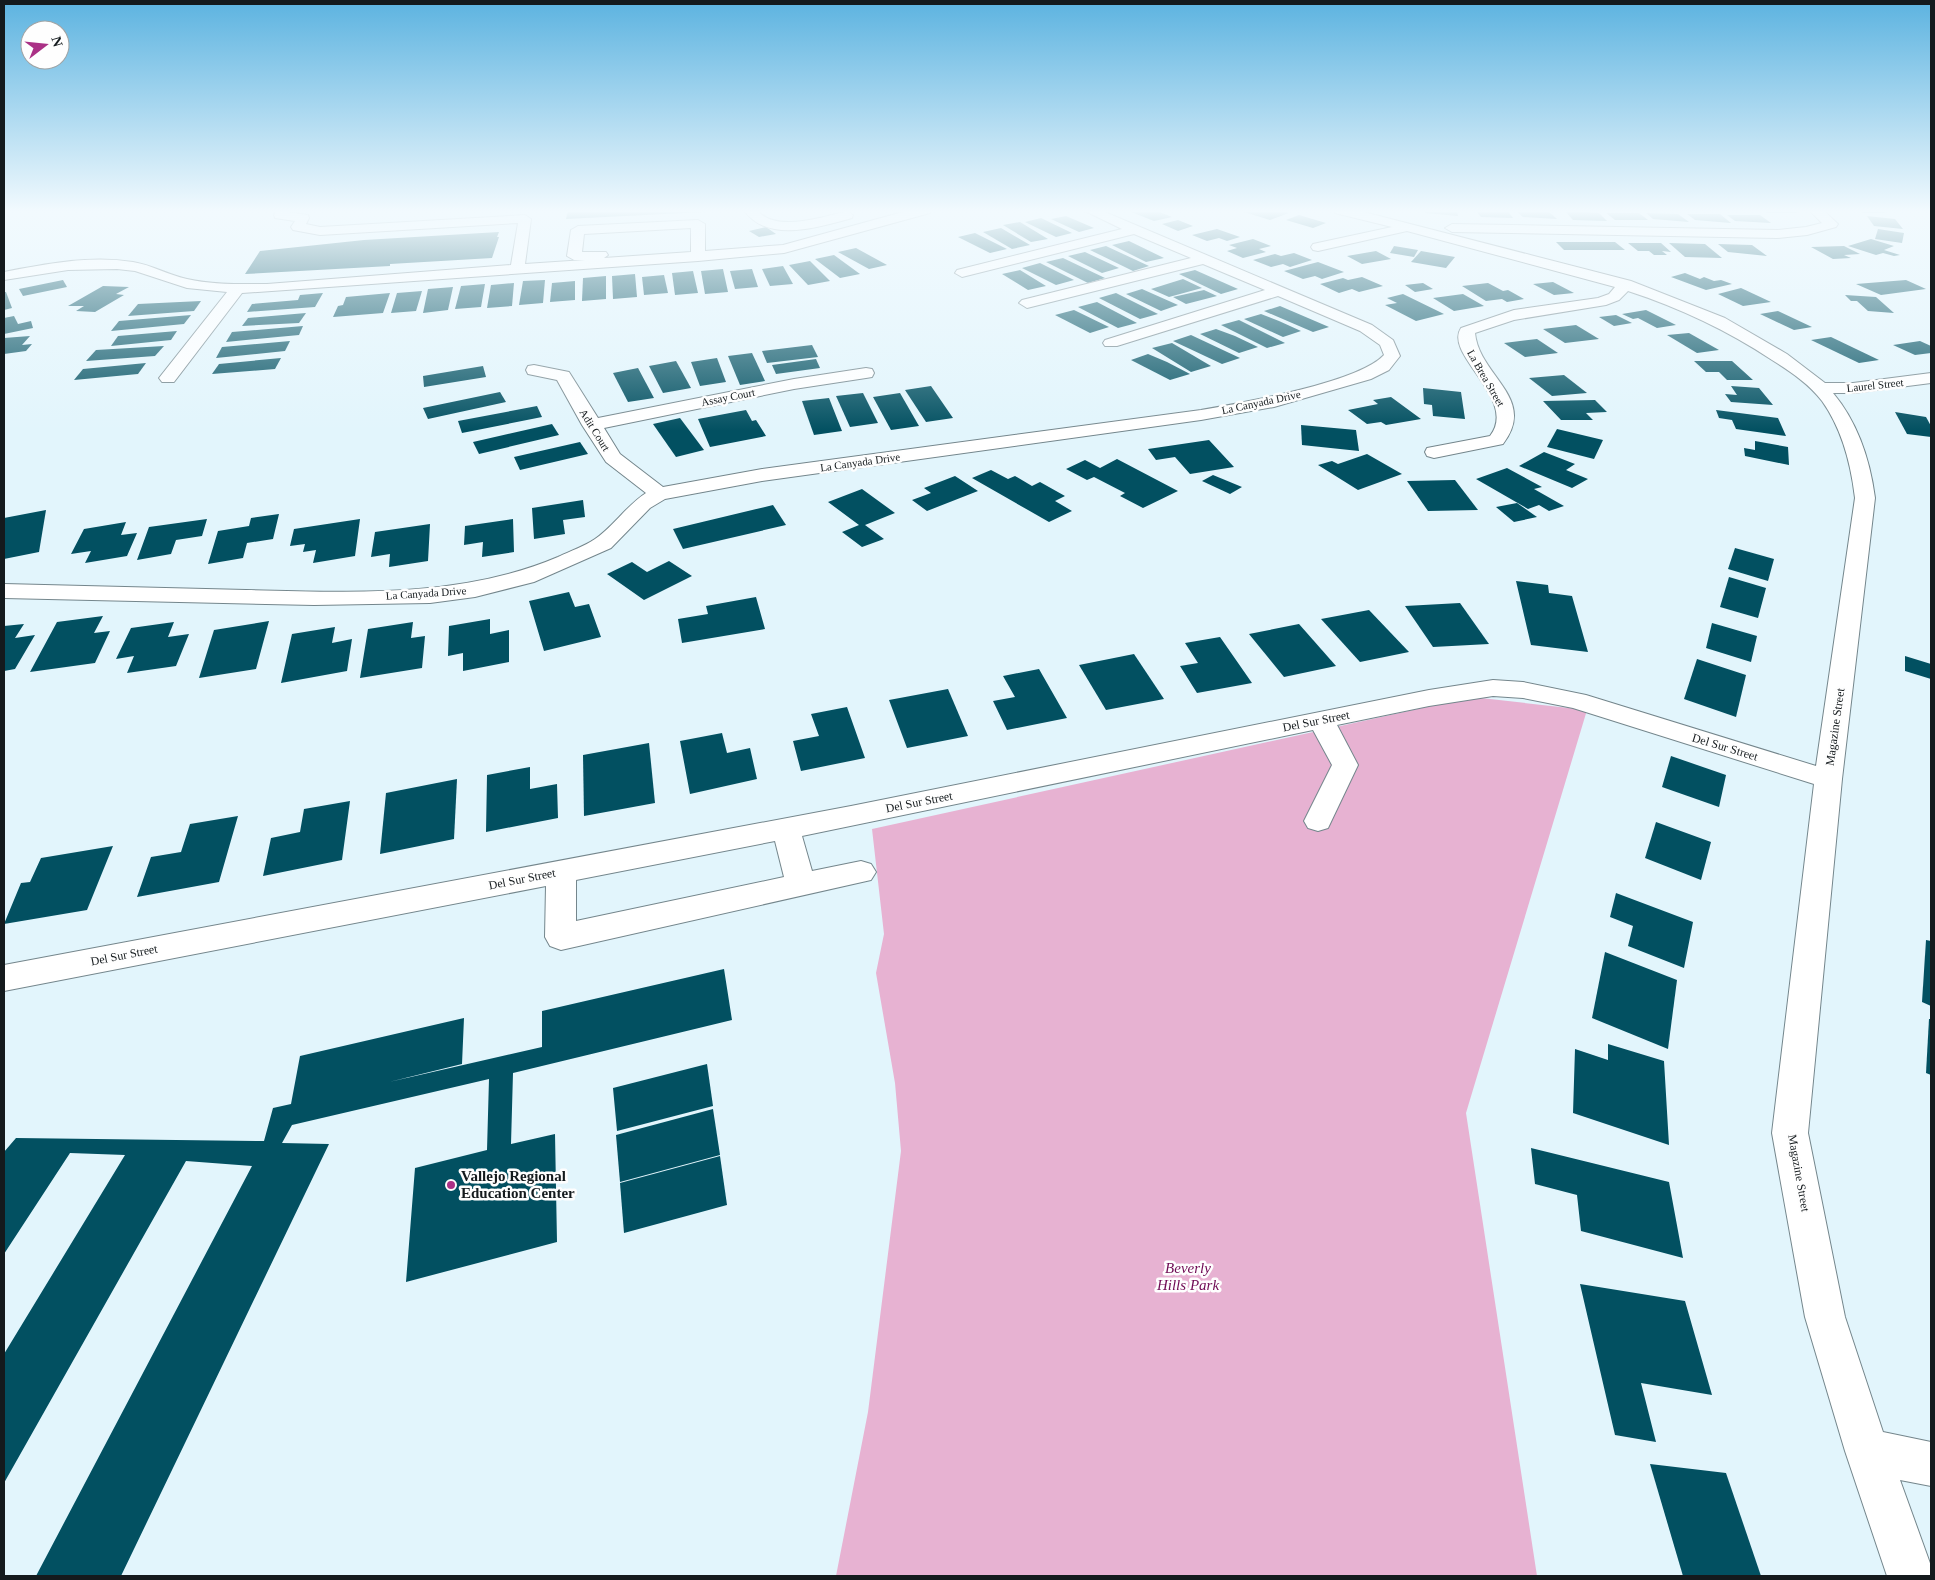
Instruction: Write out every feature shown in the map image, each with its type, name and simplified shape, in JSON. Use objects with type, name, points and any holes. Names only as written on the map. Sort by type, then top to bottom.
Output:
[{"type":"street","points":[[192,284],[218,288],[267,288],[326,284]]},
{"type":"street","points":[[1027,303],[1105,284]]},
{"type":"street","name":"La Canyada Drive","points":[[4,591],[314,598],[430,596],[475,590],[526,577],[603,544],[643,504],[659,494],[762,475],[1201,415],[1274,402],[1365,375],[1383,366],[1392,356],[1387,344],[1366,328],[1261,284]]},
{"type":"street","name":"Magazine Street","points":[[1626,284],[1685,305],[1737,330],[1764,345],[1819,388],[1839,418],[1854,447],[1863,475],[1865,498],[1828,779],[1790,1133],[1825,1317],[1867,1452],[1910,1576]]},
{"type":"street","name":"La Brea Street","points":[[1434,452],[1496,440],[1503,431],[1506,412],[1501,399],[1468,346],[1467,331],[1477,325],[1504,318],[1601,302],[1614,297],[1626,284]]},
{"type":"street","points":[[168,378],[238,288]]},
{"type":"street","points":[[1111,343],[1279,291]]},
{"type":"street","name":"Adit Court","points":[[534,370],[563,376],[591,425],[613,458],[659,494]]},
{"type":"street","name":"Assay Court","points":[[591,425],[794,384],[866,373]]},
{"type":"street","name":"Laurel Street","points":[[1819,388],[1853,388],[1931,378]]},
{"type":"street","name":"Del Sur Street","points":[[4,978],[561,872],[1321,720],[1493,688],[1523,690],[1576,701],[1828,779]]},
{"type":"street","points":[[1318,821],[1345,765],[1321,720]]},
{"type":"street","points":[[786,828],[801,885]]},
{"type":"street","points":[[561,872],[561,937],[861,872]]},
{"type":"street","points":[[1867,1452],[1931,1464]]},
{"type":"green space","name":"Beverly Hills Park","points":[[1472,697],[1587,710],[1466,1113],[1537,1576],[836,1576],[868,1412],[901,1151],[895,1083],[876,973],[884,934],[872,829]]},
{"type":"building","points":[[45,284],[65,284],[67,287],[23,296],[19,289]]},
{"type":"building","points":[[485,284],[481,307],[455,309],[461,286]]},
{"type":"building","points":[[514,284],[512,306],[487,308],[491,285]]},
{"type":"building","points":[[523,284],[545,284],[543,303],[519,305]]},
{"type":"building","points":[[552,284],[575,284],[575,300],[550,302]]},
{"type":"building","points":[[583,284],[606,284],[606,299],[582,301]]},
{"type":"building","points":[[612,284],[636,284],[637,297],[613,299]]},
{"type":"building","points":[[643,284],[666,284],[668,293],[644,295]]},
{"type":"building","points":[[673,284],[696,284],[698,293],[675,295]]},
{"type":"building","points":[[703,284],[726,284],[728,292],[705,294]]},
{"type":"building","points":[[734,284],[757,284],[758,287],[735,289]]},
{"type":"building","points":[[769,284],[793,284],[770,286]]},
{"type":"building","points":[[1018,284],[1042,284],[1046,286],[1028,290]]},
{"type":"building","points":[[1168,284],[1193,284],[1202,288],[1169,297],[1151,289]]},
{"type":"building","points":[[1199,284],[1226,284],[1238,289],[1221,294]]},
{"type":"building","points":[[1320,284],[1378,284],[1383,286],[1359,292],[1352,289],[1339,293]]},
{"type":"building","points":[[1424,284],[1433,289],[1415,292],[1405,285]]},
{"type":"building","points":[[1489,284],[1503,291],[1508,290],[1524,299],[1507,302],[1502,299],[1486,301],[1462,286]]},
{"type":"building","points":[[1533,284],[1556,284],[1574,293],[1554,295]]},
{"type":"building","points":[[1689,284],[1732,284],[1706,290]]},
{"type":"building","points":[[1856,284],[1914,284],[1926,289],[1881,295]]},
{"type":"building","points":[[103,286],[129,287],[116,294],[124,295],[95,312],[76,311],[84,306],[68,306]]},
{"type":"building","points":[[453,287],[448,310],[423,313],[428,289]]},
{"type":"building","points":[[1741,288],[1771,302],[1743,306],[1718,294]]},
{"type":"building","points":[[1142,289],[1178,305],[1161,311],[1126,294]]},
{"type":"building","points":[[1204,290],[1217,296],[1186,304],[1173,297]]},
{"type":"building","points":[[422,291],[416,311],[391,313],[397,293]]},
{"type":"building","points":[[4,292],[6,292],[12,308],[4,310]]},
{"type":"building","points":[[323,293],[315,307],[247,312],[252,304],[298,300],[300,295]]},
{"type":"building","points":[[390,293],[383,313],[333,317],[338,306],[343,305],[346,297]]},
{"type":"building","points":[[1116,293],[1158,314],[1140,319],[1099,298]]},
{"type":"building","points":[[1403,294],[1444,314],[1416,321],[1385,305],[1397,303],[1387,298]]},
{"type":"building","points":[[1463,294],[1484,306],[1454,311],[1433,298]]},
{"type":"building","points":[[1845,295],[1876,297],[1894,313],[1868,311],[1857,301],[1851,301]]},
{"type":"building","points":[[201,301],[194,311],[128,316],[138,304]]},
{"type":"building","points":[[1097,302],[1137,323],[1118,328],[1078,307]]},
{"type":"building","points":[[1280,306],[1329,327],[1313,332],[1264,311]]},
{"type":"building","points":[[1074,310],[1109,327],[1090,333],[1055,315]]},
{"type":"building","points":[[1646,310],[1676,325],[1657,328],[1638,318],[1633,319],[1622,314]]},
{"type":"building","points":[[1778,311],[1812,327],[1794,330],[1760,314]]},
{"type":"building","points":[[306,313],[299,323],[242,326],[248,318]]},
{"type":"building","points":[[1261,314],[1301,331],[1283,337],[1244,319]]},
{"type":"building","points":[[191,315],[184,324],[111,331],[119,321]]},
{"type":"building","points":[[1616,315],[1632,323],[1614,326],[1599,317]]},
{"type":"building","points":[[14,316],[18,324],[31,321],[33,328],[4,334],[4,318]]},
{"type":"building","points":[[1239,320],[1285,343],[1267,348],[1221,325]]},
{"type":"building","points":[[1576,325],[1599,339],[1565,343],[1543,329]]},
{"type":"building","points":[[303,326],[299,335],[226,342],[232,332]]},
{"type":"building","points":[[1216,329],[1258,347],[1239,353],[1200,334]]},
{"type":"building","points":[[177,331],[171,340],[111,346],[118,336]]},
{"type":"building","points":[[1689,333],[1719,350],[1697,353],[1667,335]]},
{"type":"building","points":[[1191,335],[1240,358],[1222,364],[1173,341]]},
{"type":"building","points":[[30,336],[22,345],[32,344],[26,351],[4,354],[4,338]]},
{"type":"building","points":[[1831,337],[1879,360],[1859,363],[1811,340]]},
{"type":"building","points":[[1537,339],[1558,353],[1525,357],[1504,343]]},
{"type":"building","points":[[290,341],[285,351],[216,358],[222,347]]},
{"type":"building","points":[[1920,341],[1931,346],[1931,353],[1915,355],[1893,345]]},
{"type":"building","points":[[1172,343],[1211,366],[1191,372],[1152,348]]},
{"type":"building","points":[[812,345],[818,357],[767,363],[762,351]]},
{"type":"building","points":[[164,346],[155,356],[86,361],[96,350]]},
{"type":"building","points":[[752,353],[765,381],[740,385],[728,356]]},
{"type":"building","points":[[1148,354],[1190,374],[1170,380],[1131,360]]},
{"type":"building","points":[[281,358],[275,369],[212,374],[219,364]]},
{"type":"building","points":[[717,358],[726,382],[700,386],[691,362]]},
{"type":"building","points":[[816,359],[820,368],[776,374],[772,365]]},
{"type":"building","points":[[676,361],[691,388],[663,393],[649,366]]},
{"type":"building","points":[[1694,361],[1732,361],[1753,380],[1727,380],[1719,372],[1706,372]]},
{"type":"building","points":[[146,363],[138,374],[74,380],[83,369]]},
{"type":"building","points":[[483,366],[486,377],[424,387],[423,376]]},
{"type":"building","points":[[638,368],[654,398],[628,402],[613,373]]},
{"type":"building","points":[[1564,375],[1587,393],[1552,396],[1529,378]]},
{"type":"building","points":[[931,386],[953,418],[926,422],[905,390]]},
{"type":"building","points":[[1731,386],[1759,388],[1773,405],[1731,402],[1725,394],[1737,395]]},
{"type":"building","points":[[1423,388],[1461,392],[1465,419],[1433,416],[1432,405],[1424,404]]},
{"type":"building","points":[[500,392],[506,402],[428,419],[423,408]]},
{"type":"building","points":[[863,393],[878,423],[850,427],[836,396]]},
{"type":"building","points":[[900,393],[919,426],[891,430],[873,397]]},
{"type":"building","points":[[1391,397],[1421,419],[1386,425],[1381,422],[1367,424],[1348,410],[1378,404],[1373,400]]},
{"type":"building","points":[[829,398],[842,431],[814,435],[802,401]]},
{"type":"building","points":[[1595,400],[1607,412],[1586,413],[1593,420],[1561,420],[1543,401]]},
{"type":"building","points":[[537,406],[542,417],[462,433],[458,421]]},
{"type":"building","points":[[746,410],[752,421],[756,420],[766,436],[710,447],[698,419]]},
{"type":"building","points":[[1716,410],[1778,418],[1786,436],[1736,429],[1732,420],[1719,418]]},
{"type":"building","points":[[1895,412],[1926,417],[1931,426],[1931,437],[1907,434]]},
{"type":"building","points":[[680,418],[704,450],[676,457],[653,424]]},
{"type":"building","points":[[552,424],[559,435],[479,454],[473,442]]},
{"type":"building","points":[[1301,425],[1356,430],[1359,451],[1302,445]]},
{"type":"building","points":[[1557,429],[1603,440],[1594,459],[1547,447]]},
{"type":"building","points":[[1209,440],[1234,467],[1190,474],[1175,457],[1156,460],[1148,449]]},
{"type":"building","points":[[1755,441],[1788,447],[1789,465],[1745,456],[1744,448],[1755,450]]},
{"type":"building","points":[[580,442],[588,454],[520,470],[514,457]]},
{"type":"building","points":[[1544,452],[1575,464],[1566,470],[1588,479],[1572,488],[1519,466]]},
{"type":"building","points":[[1367,454],[1402,474],[1358,490],[1318,465],[1332,461],[1338,464]]},
{"type":"building","points":[[1117,459],[1178,491],[1143,508],[1120,496],[1125,493],[1094,477],[1087,480],[1066,469],[1085,460],[1100,468]]},
{"type":"building","points":[[1507,468],[1542,487],[1534,489],[1564,506],[1549,511],[1539,505],[1528,509],[1476,479]]},
{"type":"building","points":[[991,470],[1008,479],[1015,476],[1032,486],[1040,482],[1065,496],[1055,501],[1072,511],[1049,522],[972,478]]},
{"type":"building","points":[[1213,475],[1242,487],[1230,494],[1202,481]]},
{"type":"building","points":[[955,476],[978,491],[927,511],[912,500],[931,493],[924,488]]},
{"type":"building","points":[[1455,480],[1478,510],[1428,511],[1407,481]]},
{"type":"building","points":[[862,489],[895,513],[865,525],[884,539],[862,547],[842,532],[859,525],[828,502]]},
{"type":"building","points":[[583,500],[585,517],[563,520],[565,534],[534,539],[532,508]]},
{"type":"building","points":[[1517,503],[1537,517],[1514,522],[1496,507]]},
{"type":"building","points":[[773,505],[786,525],[683,549],[673,529]]},
{"type":"building","points":[[46,510],[39,552],[4,559],[4,518]]},
{"type":"building","points":[[279,514],[273,539],[247,543],[243,558],[208,564],[218,531],[249,526],[251,518]]},
{"type":"building","points":[[207,519],[202,536],[176,540],[171,554],[137,560],[149,527]]},
{"type":"building","points":[[360,519],[355,556],[313,563],[316,550],[303,552],[305,544],[290,546],[294,529]]},
{"type":"building","points":[[513,519],[514,552],[482,557],[483,542],[464,545],[465,526]]},
{"type":"building","points":[[126,522],[121,535],[137,533],[127,556],[85,563],[91,551],[71,554],[84,529]]},
{"type":"building","points":[[430,524],[428,561],[389,567],[390,554],[371,557],[375,532]]},
{"type":"building","points":[[1735,548],[1774,559],[1768,581],[1728,569]]},
{"type":"building","points":[[669,561],[692,576],[644,600],[607,574],[632,562],[647,572]]},
{"type":"building","points":[[1729,577],[1766,588],[1758,618],[1720,607]]},
{"type":"building","points":[[1516,581],[1548,585],[1549,593],[1572,596],[1588,652],[1531,645]]},
{"type":"building","points":[[569,592],[575,607],[589,604],[601,637],[544,651],[529,601]]},
{"type":"building","points":[[756,597],[765,629],[682,643],[678,619],[708,614],[706,606]]},
{"type":"building","points":[[1460,603],[1489,644],[1433,647],[1405,606]]},
{"type":"building","points":[[1369,610],[1409,652],[1360,662],[1321,619]]},
{"type":"building","points":[[103,616],[94,633],[110,631],[95,663],[30,672],[57,622]]},
{"type":"building","points":[[490,619],[490,634],[509,630],[509,662],[463,671],[463,653],[448,656],[449,626]]},
{"type":"building","points":[[269,621],[256,669],[199,678],[214,630]]},
{"type":"building","points":[[174,622],[168,637],[189,634],[176,666],[127,673],[134,656],[116,659],[131,628]]},
{"type":"building","points":[[413,622],[411,638],[425,636],[422,668],[360,678],[368,629]]},
{"type":"building","points":[[1712,623],[1757,636],[1751,662],[1706,648]]},
{"type":"building","points":[[24,624],[15,638],[35,635],[15,669],[4,671],[4,626]]},
{"type":"building","points":[[1299,624],[1336,666],[1284,677],[1249,634]]},
{"type":"building","points":[[335,627],[332,643],[352,639],[347,671],[281,683],[292,634]]},
{"type":"building","points":[[1220,637],[1252,683],[1197,693],[1180,666],[1198,663],[1185,643]]},
{"type":"building","points":[[1134,654],[1164,699],[1106,710],[1079,665]]},
{"type":"building","points":[[1905,656],[1931,664],[1931,679],[1905,671]]},
{"type":"building","points":[[1697,659],[1746,675],[1736,717],[1684,699]]},
{"type":"building","points":[[1039,669],[1067,718],[1007,730],[993,701],[1015,697],[1003,676]]},
{"type":"building","points":[[948,689],[968,736],[907,748],[889,700]]},
{"type":"building","points":[[847,707],[865,758],[801,771],[793,741],[819,736],[811,714]]},
{"type":"building","points":[[722,733],[727,753],[750,748],[757,779],[690,794],[680,741]]},
{"type":"building","points":[[649,743],[655,803],[584,816],[583,755]]},
{"type":"building","points":[[1671,756],[1726,775],[1719,807],[1662,787]]},
{"type":"building","points":[[530,767],[530,789],[557,784],[558,818],[486,832],[487,775]]},
{"type":"building","points":[[457,779],[454,839],[380,854],[386,793]]},
{"type":"building","points":[[350,801],[342,860],[263,876],[271,838],[300,832],[304,809]]},
{"type":"building","points":[[238,816],[219,882],[137,897],[151,857],[181,852],[190,824]]},
{"type":"building","points":[[1656,822],[1711,842],[1701,880],[1645,858]]},
{"type":"building","points":[[113,846],[87,910],[4,924],[21,883],[30,882],[41,858]]},
{"type":"building","points":[[1616,893],[1693,922],[1684,968],[1628,946],[1633,926],[1610,917]]},
{"type":"building","points":[[1926,940],[1931,941],[1931,1006],[1922,1002]]},
{"type":"building","points":[[1605,952],[1677,980],[1668,1049],[1592,1018]]},
{"type":"building","points":[[724,969],[732,1020],[513,1073],[511,1144],[555,1134],[557,1242],[406,1282],[415,1168],[487,1150],[489,1079],[292,1125],[282,1143],[329,1144],[121,1576],[36,1576],[252,1166],[186,1161],[4,1483],[4,1354],[125,1155],[70,1153],[4,1254],[4,1152],[16,1138],[264,1141],[273,1108],[291,1104],[300,1056],[464,1018],[462,1064],[389,1082],[542,1047],[542,1011]]},
{"type":"building","points":[[1929,1019],[1931,1019],[1931,1075],[1926,1073]]},
{"type":"building","points":[[1608,1044],[1664,1061],[1669,1145],[1573,1113],[1575,1049],[1608,1060]]},
{"type":"building","points":[[707,1064],[713,1106],[617,1131],[613,1088]]},
{"type":"building","points":[[713,1109],[720,1155],[620,1182],[616,1135]]},
{"type":"building","points":[[1531,1148],[1669,1182],[1683,1258],[1581,1231],[1577,1195],[1535,1184]]},
{"type":"building","points":[[720,1156],[727,1205],[624,1233],[620,1183]]},
{"type":"building","points":[[1580,1284],[1685,1301],[1712,1395],[1641,1383],[1656,1442],[1615,1435]]},
{"type":"building","points":[[1650,1464],[1726,1473],[1761,1576],[1683,1576]]},
{"type":"place","name":"Vallejo Regional Education Center","points":[[451,1185]]}]
